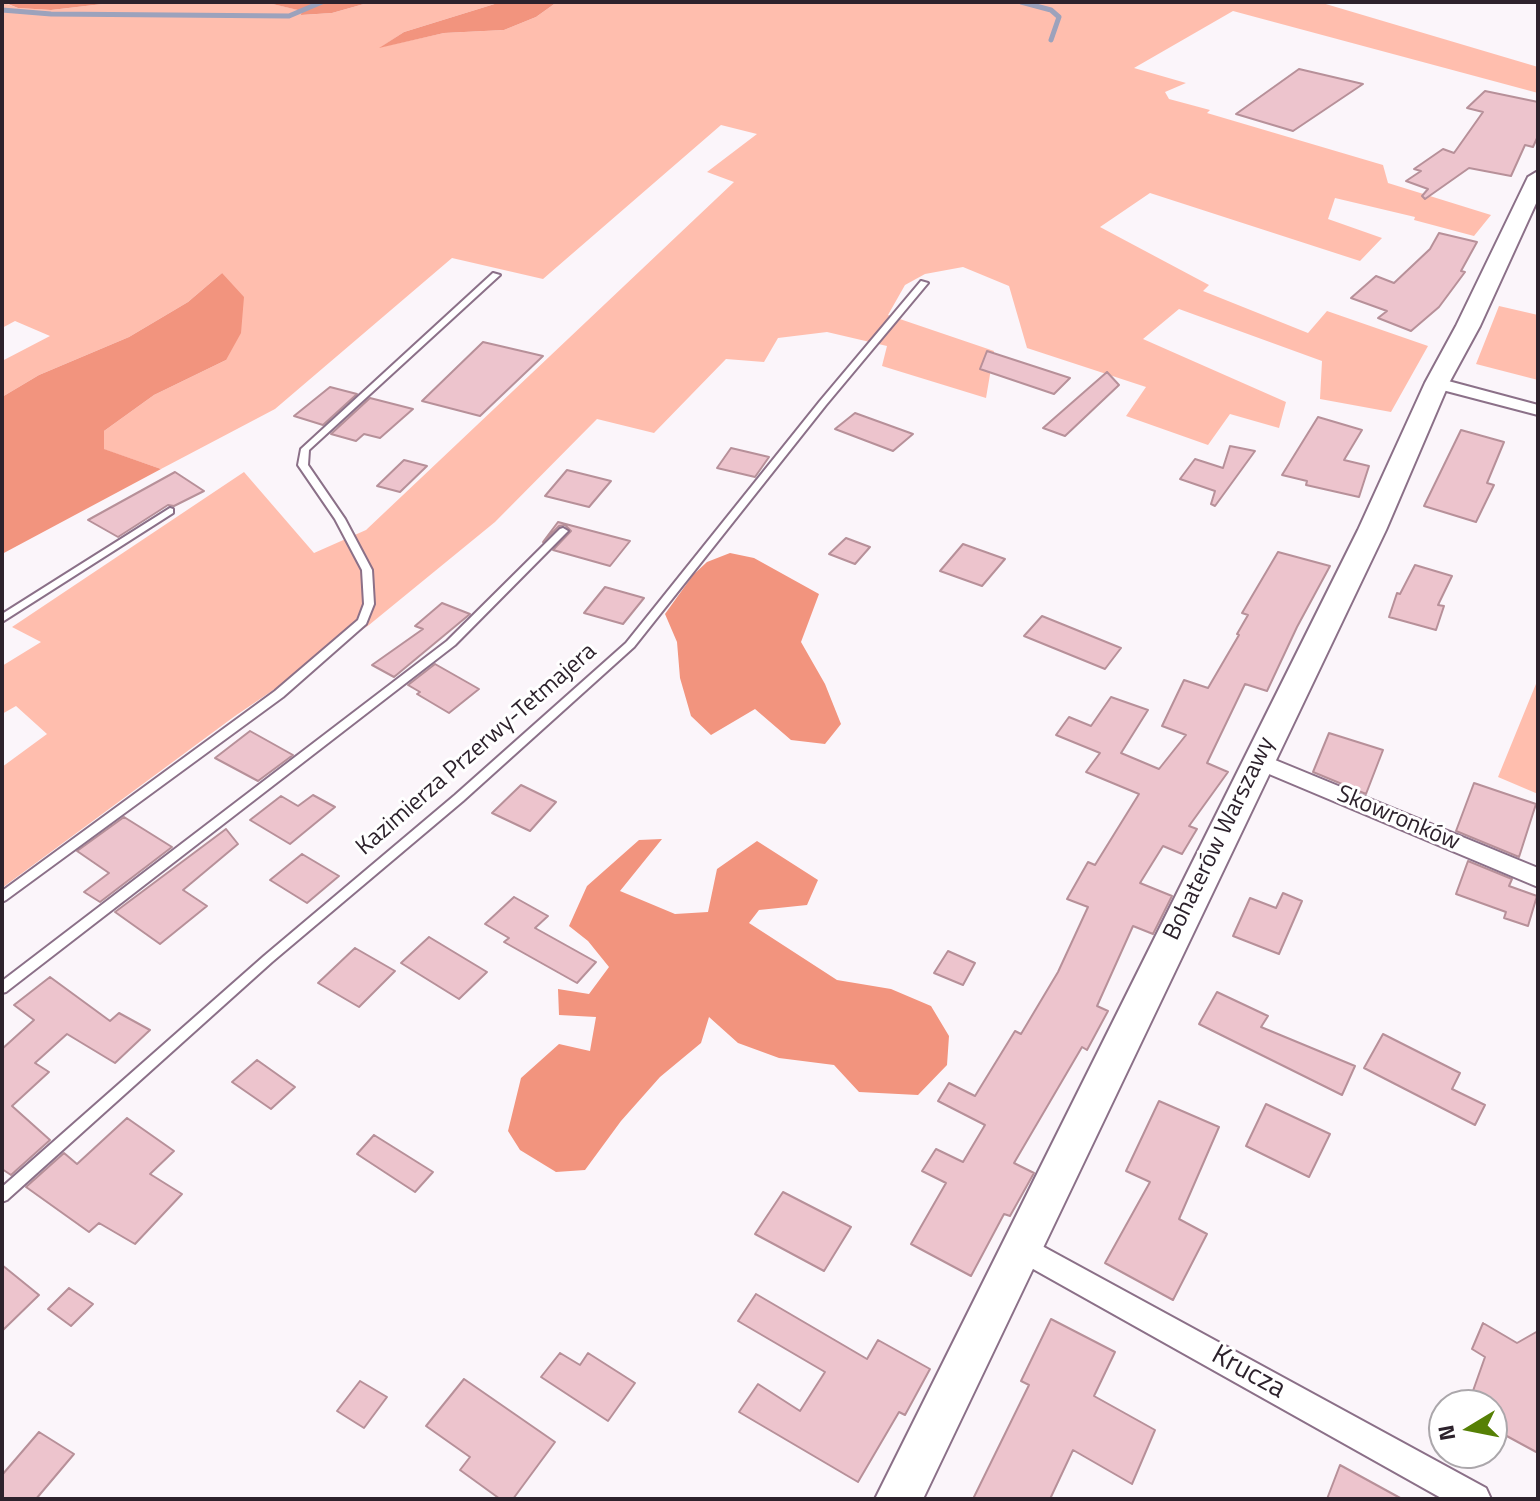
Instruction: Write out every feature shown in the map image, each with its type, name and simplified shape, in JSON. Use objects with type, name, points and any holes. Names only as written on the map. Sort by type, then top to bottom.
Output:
[{"type":"street","name":"Bohaterów Warszawy","points":[[898,1499],[1372,530],[1437,383],[1468,326],[1538,177]]},
{"type":"street","points":[[1437,383],[1538,410]]},
{"type":"street","name":"Skowronków","points":[[1258,761],[1538,878]]},
{"type":"street","name":"Krucza","points":[[1020,1247],[1475,1499]]},
{"type":"lane","points":[[2,897],[279,694],[362,622],[369,604],[367,570],[340,519],[303,465],[305,449],[496,275]]},
{"type":"lane","name":"Kazimierza Przerwy-Tetmajera","points":[[2,1196],[268,959],[459,798],[630,645],[823,403],[924,283]]},
{"type":"lane","points":[[2,619],[170,511]]},
{"type":"lane","points":[[2,988],[451,643],[563,531]]},
{"type":"shaded area","points":[[2,2],[18,8],[51,10],[120,2],[264,2],[303,11],[302,15],[332,13],[371,2],[501,2],[404,32],[381,47],[444,33],[504,30],[536,17],[557,2],[1319,2],[1538,67],[1538,93],[1233,11],[1134,68],[1186,83],[1165,92],[1169,99],[1383,165],[1388,183],[1491,215],[1474,236],[1414,220],[1415,217],[1335,198],[1328,219],[1382,238],[1360,261],[1150,193],[1100,227],[1209,285],[1203,291],[1308,333],[1327,311],[1428,346],[1391,412],[1320,399],[1322,361],[1179,309],[1143,339],[1286,402],[1279,428],[1230,414],[1208,445],[1126,416],[1146,387],[1027,348],[1009,286],[963,267],[925,274],[905,285],[888,315],[994,351],[986,398],[882,366],[887,346],[827,332],[778,338],[764,362],[726,359],[654,433],[597,419],[495,522],[369,625],[235,716],[2,888],[2,767],[47,734],[16,706],[2,714],[2,666],[41,642],[12,627],[244,472],[314,553],[366,530],[734,182],[707,172],[757,134],[721,125],[543,279],[452,258],[275,409],[161,469],[103,449],[104,431],[154,395],[226,360],[222,273],[188,302],[129,337],[39,375],[2,397],[2,361],[50,336],[15,321],[2,328]]},
{"type":"shaded area","points":[[3,2],[120,2],[51,10],[18,8]]},
{"type":"shaded area","points":[[264,2],[371,2],[332,13],[301,15],[302,11]]},
{"type":"shaded area","points":[[501,2],[557,2],[536,17],[504,30],[444,33],[379,48],[404,32]]},
{"type":"shaded area","points":[[222,273],[244,297],[241,333],[226,360],[154,395],[104,431],[104,449],[161,469],[2,554],[2,397],[39,375],[129,337],[188,302]]},
{"type":"shaded area","points":[[1499,306],[1538,315],[1538,380],[1476,364]]},
{"type":"shaded area","points":[[730,553],[754,558],[819,594],[801,642],[825,684],[841,724],[825,744],[791,740],[755,709],[711,735],[691,716],[680,678],[677,642],[665,614],[693,575],[707,562]]},
{"type":"shaded area","points":[[1538,679],[1538,794],[1498,777]]},
{"type":"shaded area","points":[[662,839],[620,891],[675,914],[708,912],[717,869],[757,841],[818,880],[807,905],[759,910],[749,923],[837,980],[891,989],[931,1006],[949,1036],[947,1065],[918,1095],[859,1092],[834,1065],[779,1058],[738,1043],[709,1017],[701,1043],[660,1077],[621,1121],[585,1170],[556,1172],[520,1150],[508,1131],[521,1078],[559,1044],[590,1051],[596,1017],[559,1015],[558,989],[589,994],[609,967],[588,941],[569,926],[587,886],[639,840]]},
{"type":"building","points":[[1299,69],[1363,84],[1293,131],[1236,114]]},
{"type":"building","points":[[1485,91],[1538,102],[1538,136],[1533,147],[1525,145],[1511,176],[1469,168],[1425,199],[1422,196],[1428,189],[1406,181],[1421,171],[1414,169],[1443,149],[1454,153],[1483,112],[1467,108]]},
{"type":"building","points":[[1439,233],[1477,242],[1461,271],[1465,272],[1439,307],[1411,331],[1378,318],[1387,311],[1351,298],[1376,276],[1394,283],[1430,249]]},
{"type":"building","points":[[483,342],[543,356],[480,416],[422,401]]},
{"type":"building","points":[[987,351],[1070,378],[1054,394],[980,369]]},
{"type":"building","points":[[1107,372],[1119,385],[1065,436],[1043,428]]},
{"type":"building","points":[[330,387],[357,394],[323,425],[294,416]]},
{"type":"building","points":[[370,398],[413,409],[380,438],[364,434],[356,441],[331,434]]},
{"type":"building","points":[[855,413],[913,434],[893,451],[835,429]]},
{"type":"building","points":[[1318,417],[1362,430],[1344,460],[1369,466],[1359,497],[1306,485],[1307,481],[1282,475]]},
{"type":"building","points":[[1461,430],[1504,442],[1487,483],[1494,485],[1476,522],[1424,506]]},
{"type":"building","points":[[1230,446],[1255,451],[1215,506],[1211,504],[1215,491],[1180,479],[1195,459],[1223,468]]},
{"type":"building","points":[[731,448],[769,457],[755,477],[717,468]]},
{"type":"building","points":[[404,460],[427,466],[400,492],[377,486]]},
{"type":"building","points":[[567,470],[611,481],[589,507],[545,496]]},
{"type":"building","points":[[175,472],[204,491],[174,506],[168,505],[118,537],[88,520]]},
{"type":"building","points":[[558,522],[630,541],[610,566],[553,550],[571,531],[565,525],[559,526],[543,542]]},
{"type":"building","points":[[846,538],[870,547],[855,564],[829,554]]},
{"type":"building","points":[[963,544],[1005,559],[982,586],[940,571]]},
{"type":"building","points":[[1278,552],[1330,566],[1267,691],[1245,684],[1207,763],[1228,772],[1189,826],[1197,829],[1182,854],[1163,846],[1140,883],[1172,896],[1153,934],[1133,926],[1097,1006],[1108,1011],[1087,1050],[1082,1047],[1014,1163],[1034,1173],[1010,1216],[1004,1214],[971,1276],[911,1244],[946,1183],[922,1171],[936,1149],[963,1162],[985,1125],[938,1101],[949,1083],[975,1096],[1015,1031],[1021,1034],[1058,972],[1088,907],[1067,899],[1088,862],[1095,865],[1139,794],[1086,772],[1100,753],[1056,735],[1069,717],[1091,726],[1111,697],[1148,710],[1121,753],[1159,769],[1186,735],[1162,726],[1184,680],[1208,688],[1239,635],[1248,615],[1242,613]]},
{"type":"building","points":[[1415,565],[1452,576],[1438,605],[1444,606],[1436,630],[1389,617],[1397,593],[1400,594]]},
{"type":"building","points":[[605,587],[644,598],[623,624],[584,613]]},
{"type":"building","points":[[442,603],[470,614],[394,677],[372,665],[423,629],[415,626]]},
{"type":"building","points":[[1042,616],[1121,648],[1105,669],[1024,636]]},
{"type":"building","points":[[435,664],[479,689],[449,713],[408,685]]},
{"type":"building","points":[[250,731],[293,755],[258,781],[215,758]]},
{"type":"building","points":[[1329,733],[1383,750],[1366,794],[1313,772]]},
{"type":"building","points":[[1474,783],[1536,804],[1519,857],[1456,831]]},
{"type":"building","points":[[521,785],[556,802],[530,831],[492,813]]},
{"type":"building","points":[[313,795],[335,807],[290,844],[250,820],[281,796],[298,806]]},
{"type":"building","points":[[124,817],[172,847],[100,902],[84,892],[109,873],[77,851]]},
{"type":"building","points":[[226,829],[238,844],[183,890],[207,906],[160,944],[115,912]]},
{"type":"building","points":[[302,854],[339,876],[307,903],[270,880]]},
{"type":"building","points":[[1468,861],[1512,879],[1509,886],[1537,896],[1528,926],[1504,918],[1506,912],[1456,894]]},
{"type":"building","points":[[1283,893],[1302,901],[1279,954],[1233,936],[1250,898],[1276,908]]},
{"type":"building","points":[[514,897],[548,916],[535,928],[596,962],[577,983],[504,942],[509,938],[485,924]]},
{"type":"building","points":[[429,937],[487,972],[459,999],[401,963]]},
{"type":"building","points":[[355,948],[395,971],[359,1007],[318,983]]},
{"type":"building","points":[[948,951],[975,963],[963,985],[934,973]]},
{"type":"building","points":[[50,977],[110,1021],[119,1013],[150,1030],[115,1063],[67,1034],[35,1063],[49,1072],[12,1106],[50,1140],[11,1175],[2,1169],[2,1049],[34,1020],[14,1005]]},
{"type":"building","points":[[1217,992],[1268,1016],[1261,1027],[1355,1066],[1342,1095],[1199,1024]]},
{"type":"building","points":[[1383,1034],[1460,1073],[1452,1089],[1485,1105],[1475,1125],[1364,1068]]},
{"type":"building","points":[[257,1060],[295,1087],[271,1109],[232,1082]]},
{"type":"building","points":[[1159,1101],[1219,1127],[1179,1219],[1207,1234],[1173,1300],[1105,1263],[1150,1182],[1126,1171]]},
{"type":"building","points":[[1266,1104],[1330,1134],[1309,1177],[1246,1146]]},
{"type":"building","points":[[127,1118],[174,1151],[150,1174],[182,1194],[135,1244],[99,1223],[89,1232],[26,1187],[64,1153],[77,1164]]},
{"type":"building","points":[[374,1135],[433,1172],[415,1192],[357,1154]]},
{"type":"building","points":[[783,1192],[851,1227],[824,1271],[755,1234]]},
{"type":"building","points":[[2,1265],[39,1295],[2,1331]]},
{"type":"building","points":[[69,1288],[93,1304],[71,1326],[48,1309]]},
{"type":"building","points":[[756,1294],[867,1359],[878,1340],[930,1369],[905,1415],[899,1412],[858,1482],[739,1412],[758,1384],[800,1411],[825,1372],[738,1321]]},
{"type":"building","points":[[1051,1319],[1115,1352],[1094,1396],[1155,1430],[1132,1484],[1073,1450],[1050,1499],[973,1499],[1029,1385],[1021,1381]]},
{"type":"building","points":[[1483,1323],[1517,1343],[1538,1331],[1538,1453],[1508,1437],[1508,1389],[1474,1389],[1485,1357],[1472,1349]]},
{"type":"building","points":[[560,1353],[580,1365],[588,1353],[635,1383],[608,1421],[541,1377]]},
{"type":"building","points":[[464,1379],[555,1442],[513,1499],[500,1499],[460,1470],[470,1457],[426,1426]]},
{"type":"building","points":[[360,1381],[387,1397],[364,1428],[337,1411]]},
{"type":"building","points":[[39,1432],[74,1454],[36,1499],[2,1499],[2,1475]]},
{"type":"building","points":[[1340,1465],[1402,1499],[1327,1499]]},
{"type":"waterway","points":[[2,10],[51,14],[289,16],[322,2]]},
{"type":"waterway","points":[[1021,2],[1051,10],[1059,17],[1051,40]]}]
